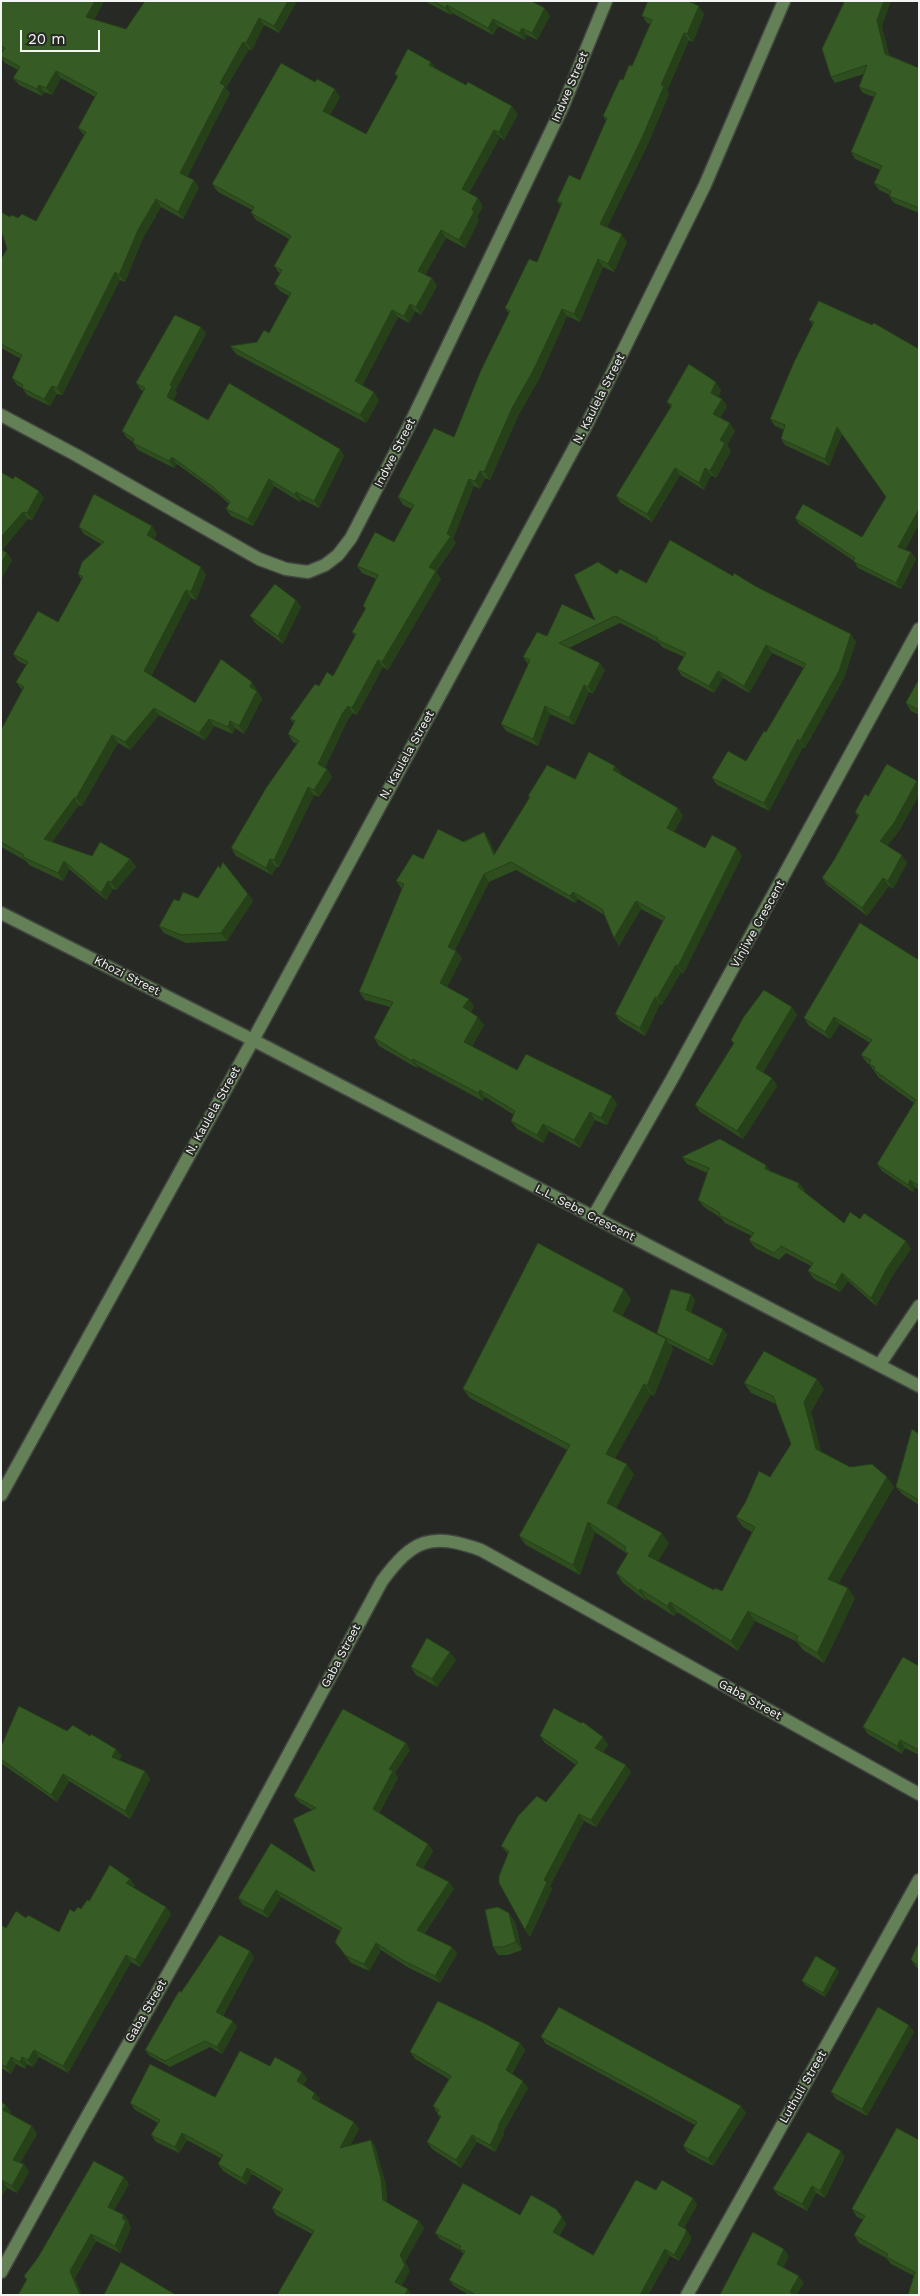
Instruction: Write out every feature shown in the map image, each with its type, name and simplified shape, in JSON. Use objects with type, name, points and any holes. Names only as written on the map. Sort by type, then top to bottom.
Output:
[{"type":"street","name":"Indwe Street","points":[[1,415],[76,455],[259,559],[286,569],[308,572],[325,565],[338,555],[351,538],[408,428],[563,106],[606,1]]},
{"type":"street","name":"N. Kaulela Street","points":[[1,1495],[253,1040],[586,426],[705,185],[784,1]]},
{"type":"street","name":"Vinjiwe Crescent","points":[[592,1217],[672,1079],[919,629]]},
{"type":"street","name":"Khozi Street","points":[[1,912],[253,1040]]},
{"type":"street","name":"L.L. Sebe Crescent","points":[[253,1040],[592,1217],[880,1364],[919,1386]]},
{"type":"street","points":[[880,1364],[919,1306]]},
{"type":"street","name":"Gaba Street","points":[[1,2272],[207,1905],[382,1581],[395,1564],[410,1550],[425,1542],[444,1539],[481,1550],[919,1794]]},
{"type":"street","name":"Luthuli Street","points":[[687,2295],[919,1880]]},
{"type":"building","points":[[1,1],[95,1],[86,17],[126,29],[145,1],[288,1],[274,26],[259,18],[246,43],[243,42],[220,83],[225,86],[180,173],[194,180],[178,212],[156,199],[138,230],[119,275],[115,272],[57,388],[52,386],[44,399],[22,388],[23,385],[12,378],[22,355],[1,344],[1,259],[7,249],[1,230],[1,212],[10,217],[12,215],[18,218],[22,214],[36,221],[86,132],[78,128],[97,93],[56,71],[46,88],[39,85],[37,89],[13,78],[20,67],[1,56],[5,48],[1,46]]},
{"type":"building","points":[[434,1],[531,1],[545,8],[532,33],[522,28],[519,33],[493,19],[488,28],[447,5],[446,8]]},
{"type":"building","points":[[648,1],[688,1],[699,6],[687,34],[684,33],[661,85],[664,86],[642,138],[600,224],[622,234],[608,264],[598,259],[574,314],[562,309],[533,371],[512,408],[484,472],[480,471],[475,481],[469,479],[447,534],[451,536],[429,567],[436,571],[382,662],[378,660],[352,708],[348,706],[342,714],[318,764],[327,769],[314,790],[308,787],[274,860],[270,859],[266,868],[231,848],[266,788],[299,741],[288,734],[295,721],[290,719],[315,684],[319,686],[327,672],[333,676],[356,634],[352,632],[366,608],[363,606],[378,575],[357,566],[375,532],[394,542],[414,505],[398,497],[434,428],[454,437],[481,370],[510,311],[505,308],[529,259],[537,262],[562,203],[557,201],[569,175],[580,180],[607,118],[603,116],[620,79],[623,80],[629,65],[632,66],[652,20],[642,16]]},
{"type":"building","points":[[845,1],[884,1],[877,20],[885,54],[919,68],[919,208],[889,196],[891,191],[874,183],[882,166],[851,152],[876,93],[859,87],[867,65],[831,77],[822,49]]},
{"type":"building","points":[[408,49],[431,62],[429,65],[466,85],[468,82],[512,106],[499,132],[494,130],[462,189],[478,198],[472,209],[474,212],[459,240],[441,230],[418,271],[432,278],[416,307],[410,304],[404,316],[392,310],[355,381],[374,392],[360,415],[230,346],[257,342],[264,330],[269,333],[291,293],[274,284],[282,270],[274,266],[291,236],[251,213],[254,207],[212,184],[281,63],[315,82],[317,79],[335,89],[323,111],[366,134],[398,76],[395,74]]},
{"type":"building","points":[[819,301],[872,325],[874,323],[919,349],[919,509],[898,547],[911,552],[896,583],[853,561],[855,558],[795,518],[803,504],[862,537],[886,497],[837,427],[825,459],[781,439],[785,425],[770,419],[794,362],[814,322],[809,320]]},
{"type":"building","points":[[175,315],[201,327],[170,385],[172,386],[167,397],[208,420],[229,383],[340,449],[314,501],[296,492],[295,495],[269,479],[248,519],[226,509],[230,502],[172,457],[169,461],[133,443],[134,439],[122,431],[145,388],[136,383]]},
{"type":"building","points":[[689,364],[716,382],[711,393],[722,399],[713,414],[730,423],[720,440],[725,443],[710,471],[705,468],[699,483],[675,468],[647,514],[616,496],[672,405],[667,402]]},
{"type":"building","points":[[1,472],[13,479],[15,476],[39,491],[27,513],[23,512],[1,537]]},
{"type":"building","points":[[94,494],[152,526],[147,535],[201,567],[191,592],[186,590],[144,671],[195,703],[221,659],[252,682],[250,687],[257,691],[239,726],[230,721],[228,727],[209,719],[199,733],[154,708],[125,742],[112,735],[76,798],[74,798],[44,839],[92,856],[100,842],[130,859],[111,882],[108,881],[101,893],[64,861],[58,873],[23,857],[24,855],[1,842],[1,730],[24,687],[16,682],[28,662],[13,654],[38,611],[58,622],[83,577],[78,574],[82,562],[104,542],[79,527]]},
{"type":"building","points":[[670,540],[733,576],[734,573],[755,586],[851,634],[839,671],[800,741],[798,739],[764,803],[712,778],[728,751],[746,761],[764,731],[766,732],[806,664],[766,645],[744,686],[718,671],[709,686],[677,669],[686,653],[657,640],[658,638],[615,616],[559,643],[600,663],[588,687],[584,685],[569,718],[545,706],[533,739],[501,724],[530,660],[523,657],[537,632],[547,636],[562,604],[595,620],[574,575],[598,562],[617,574],[620,569],[646,583]]},
{"type":"building","points":[[1,549],[7,553],[1,564]]},
{"type":"building","points":[[275,584],[296,600],[278,636],[250,616]]},
{"type":"building","points":[[919,679],[919,710],[906,703]]},
{"type":"building","points":[[589,752],[615,766],[613,770],[678,808],[667,828],[705,848],[712,835],[737,848],[678,966],[676,965],[657,998],[655,997],[640,1028],[615,1014],[665,917],[636,901],[614,938],[602,909],[573,892],[570,896],[511,862],[484,874],[448,947],[456,951],[440,983],[469,999],[463,1007],[478,1017],[464,1042],[517,1070],[526,1054],[612,1096],[601,1118],[590,1112],[574,1140],[543,1124],[537,1135],[511,1121],[515,1111],[480,1090],[478,1093],[413,1059],[412,1061],[374,1038],[393,1002],[359,992],[404,884],[396,881],[413,854],[423,859],[438,829],[464,842],[484,832],[494,855],[530,797],[528,796],[547,765],[575,779]]},
{"type":"building","points":[[887,764],[917,781],[894,823],[880,841],[902,855],[888,881],[883,878],[862,908],[822,878],[859,815],[855,812],[865,794],[868,796]]},
{"type":"building","points":[[223,862],[248,894],[221,933],[181,935],[159,926],[174,899],[179,901],[183,892],[198,898],[218,866],[220,868]]},
{"type":"building","points":[[860,923],[919,960],[919,1186],[910,1180],[908,1185],[877,1164],[916,1100],[874,1070],[875,1067],[869,1064],[871,1060],[861,1055],[872,1040],[834,1017],[825,1032],[804,1018]]},
{"type":"building","points":[[764,990],[792,1007],[756,1068],[772,1078],[737,1131],[695,1105],[734,1043],[731,1040],[743,1018]]},
{"type":"building","points":[[720,1139],[766,1165],[765,1169],[799,1183],[798,1187],[844,1223],[850,1212],[860,1219],[864,1213],[906,1241],[887,1268],[871,1298],[842,1273],[835,1285],[808,1271],[813,1263],[781,1246],[774,1253],[749,1240],[754,1233],[719,1215],[720,1213],[698,1200],[709,1168],[682,1157]]},
{"type":"building","points":[[538,1243],[624,1289],[613,1311],[666,1339],[647,1386],[644,1384],[606,1454],[627,1464],[607,1503],[662,1533],[648,1556],[714,1590],[715,1588],[722,1591],[755,1527],[736,1517],[745,1503],[759,1471],[770,1477],[791,1444],[773,1396],[744,1383],[764,1351],[817,1379],[804,1402],[816,1449],[850,1467],[872,1464],[887,1477],[828,1579],[848,1588],[817,1653],[796,1640],[798,1636],[748,1611],[731,1641],[670,1602],[667,1606],[640,1589],[639,1591],[616,1573],[628,1553],[624,1550],[626,1547],[588,1522],[573,1565],[519,1536],[570,1445],[463,1389]]},
{"type":"building","points":[[671,1289],[691,1294],[686,1310],[723,1329],[709,1360],[657,1333]]},
{"type":"building","points":[[912,1429],[919,1434],[919,1500],[896,1487]]},
{"type":"building","points":[[427,1638],[450,1652],[432,1679],[411,1667]]},
{"type":"building","points":[[903,1657],[919,1666],[919,1750],[900,1740],[897,1746],[863,1727]]},
{"type":"building","points":[[19,1706],[67,1731],[73,1725],[90,1736],[91,1734],[116,1749],[112,1757],[145,1771],[125,1811],[63,1774],[51,1795],[1,1759],[1,1747]]},
{"type":"building","points":[[554,1708],[581,1723],[583,1722],[603,1737],[595,1748],[626,1765],[591,1820],[579,1814],[544,1880],[547,1882],[525,1930],[499,1883],[499,1876],[509,1851],[501,1846],[518,1816],[537,1796],[546,1802],[578,1762],[540,1736]]},
{"type":"building","points":[[343,1709],[406,1743],[389,1769],[393,1771],[373,1809],[428,1844],[416,1865],[449,1882],[417,1930],[452,1947],[435,1976],[404,1961],[376,1943],[364,1964],[346,1956],[335,1942],[342,1928],[276,1890],[263,1911],[238,1898],[271,1843],[315,1872],[293,1819],[316,1808],[294,1796]]},
{"type":"building","points":[[110,1865],[130,1879],[126,1883],[166,1907],[135,1960],[126,1955],[63,2066],[34,2050],[28,2060],[22,2057],[20,2062],[11,2057],[6,2067],[1,2064],[1,1925],[6,1928],[16,1911],[26,1918],[28,1915],[59,1932],[70,1909],[74,1912],[78,1907],[81,1909],[87,1900],[89,1901]]},
{"type":"building","points":[[498,1907],[509,1913],[516,1942],[503,1947],[493,1947],[485,1910]]},
{"type":"building","points":[[220,1935],[250,1951],[216,2012],[233,2021],[217,2047],[205,2041],[165,2061],[145,2050],[179,1991],[181,1992]]},
{"type":"building","points":[[919,1942],[919,1966],[911,1960]]},
{"type":"building","points":[[816,1956],[836,1968],[823,1993],[802,1981]]},
{"type":"building","points":[[438,2001],[520,2043],[506,2070],[523,2081],[498,2126],[490,2145],[472,2135],[456,2160],[427,2142],[441,2116],[437,2114],[439,2110],[433,2106],[451,2076],[410,2052]]},
{"type":"building","points":[[559,2007],[741,2106],[708,2159],[683,2146],[697,2122],[541,2037]]},
{"type":"building","points":[[878,2007],[909,2025],[862,2109],[831,2092]]},
{"type":"building","points":[[240,2051],[270,2066],[275,2057],[302,2072],[297,2081],[315,2093],[312,2098],[354,2122],[340,2148],[371,2140],[381,2179],[383,2200],[419,2221],[400,2255],[405,2265],[395,2282],[408,2289],[405,2295],[277,2295],[314,2231],[272,2208],[283,2189],[247,2168],[242,2178],[218,2164],[223,2155],[182,2133],[175,2147],[151,2135],[160,2120],[130,2103],[150,2064],[215,2097]]},
{"type":"building","points":[[1,2102],[6,2105],[3,2110],[32,2126],[13,2160],[24,2164],[12,2186],[1,2181]]},
{"type":"building","points":[[897,2128],[919,2140],[919,2295],[908,2295],[915,2272],[886,2257],[888,2254],[854,2235],[865,2216],[852,2209]]},
{"type":"building","points":[[808,2132],[841,2151],[820,2191],[812,2186],[802,2204],[773,2189]]},
{"type":"building","points":[[94,2161],[124,2177],[108,2207],[124,2215],[122,2218],[126,2221],[115,2246],[91,2234],[70,2271],[80,2295],[18,2295],[27,2279],[24,2276],[37,2259]]},
{"type":"building","points":[[636,2180],[656,2190],[662,2180],[693,2198],[678,2225],[686,2229],[686,2233],[674,2255],[665,2249],[640,2295],[476,2295],[449,2280],[465,2251],[459,2249],[461,2246],[435,2233],[463,2183],[520,2215],[531,2195],[556,2209],[562,2217],[553,2232],[593,2255]]},
{"type":"building","points":[[753,2232],[784,2249],[777,2264],[799,2276],[790,2292],[794,2295],[720,2295]]},
{"type":"building","points":[[121,2262],[176,2295],[104,2295]]}]
